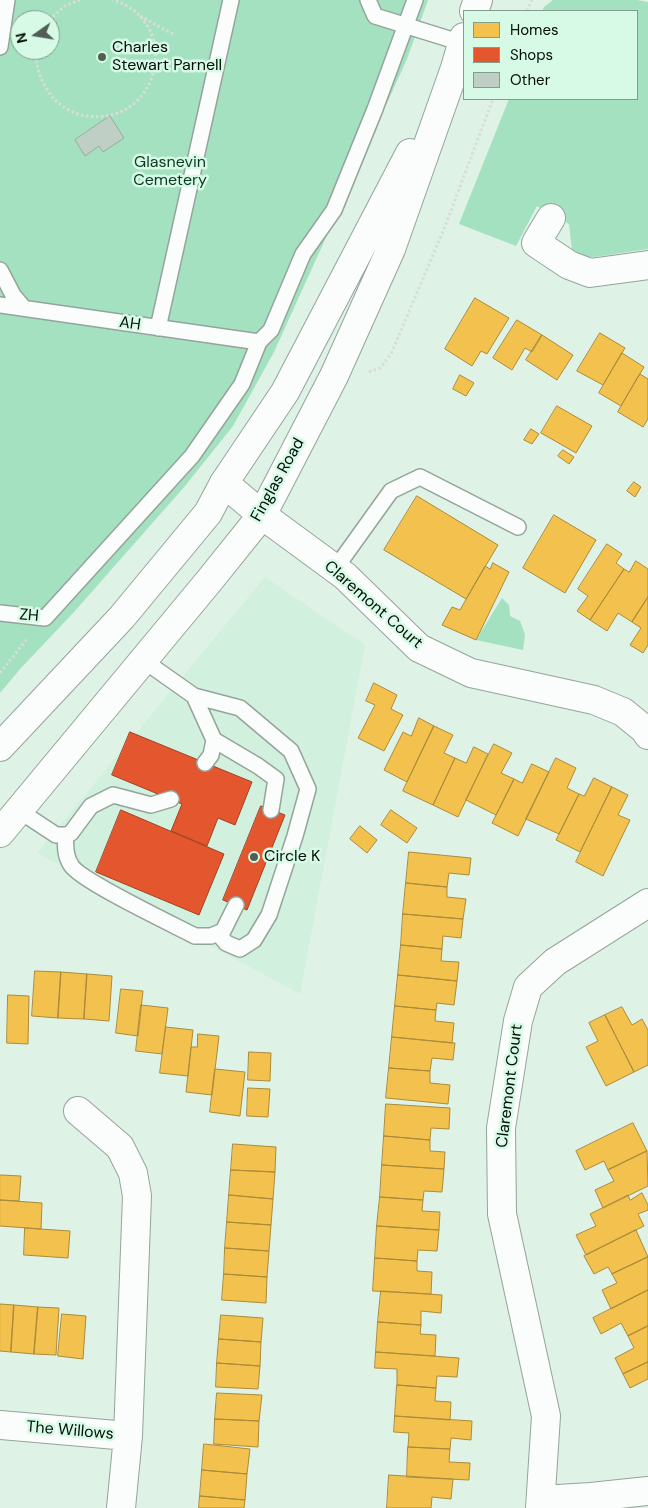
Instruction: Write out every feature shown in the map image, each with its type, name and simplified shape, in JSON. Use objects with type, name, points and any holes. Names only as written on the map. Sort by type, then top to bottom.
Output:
[{"type":"street","points":[[0,746],[122,617],[208,513],[224,483],[285,392],[461,49]]},
{"type":"street","name":"Finglas Road","points":[[0,833],[262,515],[334,376],[391,249],[461,49]]},
{"type":"street","points":[[551,218],[536,244],[569,265],[590,273],[648,265]]},
{"type":"street","name":"Claremont Court","points":[[224,483],[262,515],[345,576],[419,648],[471,673],[594,700],[623,712],[644,729],[648,735]]},
{"type":"street","name":"Claremont Court","points":[[540,1504],[546,1416],[502,1214],[501,1128],[518,1021],[528,987],[555,962],[648,903]]},
{"type":"street","points":[[78,1111],[120,1148],[132,1173],[137,1196],[128,1436]]},
{"type":"street","name":"The Willows","points":[[0,1424],[128,1436],[120,1508]]},
{"type":"street","points":[[540,1504],[648,1491]]},
{"type":"lane","points":[[0,47],[7,0]]},
{"type":"lane","points":[[158,328],[231,0]]},
{"type":"lane","points":[[368,0],[375,16],[406,26],[461,49]]},
{"type":"lane","points":[[50,613],[192,456],[242,384],[259,342],[271,330],[303,254],[334,210],[375,108],[415,0]]},
{"type":"lane","points":[[0,270],[14,295],[24,308]]},
{"type":"lane","name":"AH","points":[[0,305],[259,342]]},
{"type":"lane","points":[[335,570],[391,491],[420,478],[518,527]]},
{"type":"lane","name":"ZH","points":[[0,613],[50,613]]},
{"type":"lane","points":[[143,660],[194,696],[240,708],[291,751],[308,789],[269,915],[259,932],[254,940],[240,949],[226,942],[218,933]]},
{"type":"lane","points":[[194,696],[214,740],[276,779],[270,810]]},
{"type":"lane","points":[[204,763],[211,755],[214,740]]},
{"type":"lane","points":[[18,810],[56,835],[66,835],[72,833],[91,806],[113,795],[151,805],[171,799]]},
{"type":"lane","points":[[66,835],[65,851],[71,867],[92,881],[195,936],[211,936],[223,932],[236,905]]},
{"type":"path","points":[[60,10],[79,0]]},
{"type":"path","points":[[113,0],[124,3],[140,16],[174,34]]},
{"type":"path","points":[[37,60],[39,74],[47,91],[60,105],[78,114],[97,117],[116,114],[133,105],[146,91],[154,72],[155,45],[151,32],[140,16]]},
{"type":"path","points":[[380,368],[391,354],[444,229],[493,100]]},
{"type":"path","points":[[0,673],[50,613]]},
{"type":"shaded area","points":[[265,577],[365,645],[300,994],[37,853]]},
{"type":"green space","name":"Glasnevin Cemetery","points":[[0,0],[428,0],[407,59],[274,352],[233,426],[185,486],[74,612],[0,693]]},
{"type":"green space","points":[[553,0],[637,0],[648,2],[648,249],[588,258],[572,250],[569,224],[537,206],[516,246],[459,224],[509,100],[638,100],[638,10],[542,10]]},
{"type":"green space","points":[[502,598],[509,605],[510,616],[520,621],[525,635],[523,650],[476,640]]},
{"type":"building: Homes","points":[[475,298],[509,318],[487,354],[481,351],[472,366],[445,349]]},
{"type":"building: Homes","points":[[517,320],[542,335],[532,352],[525,348],[512,370],[493,358]]},
{"type":"building: Homes","points":[[600,333],[625,348],[603,385],[577,371]]},
{"type":"building: Homes","points":[[542,335],[573,355],[557,380],[526,360]]},
{"type":"building: Homes","points":[[622,353],[644,367],[621,406],[599,393]]},
{"type":"building: Homes","points":[[640,374],[648,379],[648,419],[643,427],[618,412]]},
{"type":"building: Homes","points":[[460,375],[474,383],[466,396],[453,389]]},
{"type":"building: Homes","points":[[557,406],[592,426],[576,453],[541,433]]},
{"type":"building: Homes","points":[[531,429],[539,434],[532,444],[524,440]]},
{"type":"building: Homes","points":[[563,450],[574,457],[569,464],[558,456]]},
{"type":"building: Homes","points":[[634,482],[641,487],[635,497],[627,491]]},
{"type":"building: Homes","points":[[417,496],[498,545],[466,599],[384,550]]},
{"type":"building: Homes","points":[[554,515],[596,540],[565,593],[523,568]]},
{"type":"building: Homes","points":[[607,544],[622,554],[616,563],[624,569],[590,620],[577,611],[588,596],[578,589]]},
{"type":"building: Homes","points":[[636,561],[648,569],[648,597],[632,622],[618,613],[607,631],[590,620],[624,569],[629,572]]},
{"type":"building: Homes","points":[[493,563],[509,572],[476,640],[442,625],[452,607],[460,610],[485,566],[490,569]]},
{"type":"building: Homes","points":[[648,597],[648,645],[643,653],[630,645],[641,628],[632,622]]},
{"type":"building: Homes","points":[[374,683],[397,695],[391,709],[403,715],[384,751],[358,738],[375,705],[366,701]]},
{"type":"building: Homes","points":[[419,718],[434,726],[407,782],[384,770],[403,732],[411,736]]},
{"type":"building: Homes","points":[[434,726],[453,735],[444,753],[455,758],[433,805],[403,791]]},
{"type":"building: Homes","points":[[494,744],[512,753],[501,773],[514,779],[496,815],[466,800]]},
{"type":"building: Homes","points":[[474,747],[488,754],[458,817],[433,805],[455,758],[466,763]]},
{"type":"building: Homes","points":[[556,758],[576,768],[567,788],[579,794],[559,834],[526,819]]},
{"type":"building: Homes","points":[[532,764],[549,772],[518,836],[492,823],[514,779],[522,783]]},
{"type":"building: Homes","points":[[594,778],[612,787],[580,852],[556,840],[579,794],[584,796]]},
{"type":"building: Homes","points":[[612,787],[628,795],[618,815],[630,820],[603,876],[576,862]]},
{"type":"building: Homes","points":[[391,810],[417,828],[407,843],[381,825]]},
{"type":"building: Homes","points":[[360,826],[377,840],[367,853],[350,839]]},
{"type":"building: Homes","points":[[409,852],[471,858],[469,875],[449,873],[447,887],[406,883]]},
{"type":"building: Homes","points":[[406,883],[447,887],[447,897],[466,899],[463,919],[403,914]]},
{"type":"building: Homes","points":[[403,914],[463,919],[461,938],[443,936],[442,949],[401,945]]},
{"type":"building: Homes","points":[[401,945],[442,949],[441,961],[459,962],[457,981],[398,975]]},
{"type":"building: Homes","points":[[35,971],[61,972],[58,1018],[32,1016]]},
{"type":"building: Homes","points":[[61,972],[87,974],[84,1019],[58,1018]]},
{"type":"building: Homes","points":[[87,974],[112,976],[109,1021],[84,1019]]},
{"type":"building: Homes","points":[[398,975],[457,981],[454,1005],[437,1003],[436,1010],[395,1006]]},
{"type":"building: Homes","points":[[121,989],[143,991],[138,1036],[116,1033]]},
{"type":"building: Homes","points":[[8,995],[29,996],[28,1044],[7,1043]]},
{"type":"building: Homes","points":[[141,1005],[168,1008],[162,1054],[136,1051]]},
{"type":"building: Homes","points":[[395,1006],[436,1010],[435,1021],[454,1023],[452,1043],[392,1037]]},
{"type":"building: Homes","points":[[622,1007],[632,1025],[642,1019],[648,1030],[648,1065],[634,1072],[605,1015]]},
{"type":"building: Homes","points":[[605,1015],[634,1072],[606,1086],[586,1047],[598,1041],[589,1023]]},
{"type":"building: Homes","points":[[166,1027],[193,1030],[188,1076],[160,1073]]},
{"type":"building: Homes","points":[[198,1034],[219,1036],[212,1095],[186,1092],[191,1047],[197,1047]]},
{"type":"building: Homes","points":[[392,1037],[455,1043],[453,1060],[432,1058],[430,1071],[389,1068]]},
{"type":"building: Homes","points":[[249,1052],[271,1053],[270,1081],[248,1080]]},
{"type":"building: Homes","points":[[389,1068],[430,1071],[430,1083],[450,1085],[448,1104],[386,1098]]},
{"type":"building: Homes","points":[[215,1069],[245,1072],[240,1116],[210,1112]]},
{"type":"building: Homes","points":[[248,1088],[270,1089],[268,1117],[247,1116]]},
{"type":"building: Homes","points":[[386,1104],[450,1108],[449,1129],[431,1128],[430,1140],[384,1136]]},
{"type":"building: Homes","points":[[633,1123],[647,1151],[608,1170],[604,1161],[585,1170],[576,1151]]},
{"type":"building: Homes","points":[[384,1136],[430,1140],[430,1151],[445,1152],[444,1169],[382,1165]]},
{"type":"building: Homes","points":[[233,1144],[276,1147],[275,1172],[231,1170]]},
{"type":"building: Homes","points":[[647,1151],[648,1186],[603,1208],[595,1190],[614,1181],[608,1170]]},
{"type":"building: Homes","points":[[382,1165],[444,1169],[442,1192],[424,1191],[423,1200],[380,1197]]},
{"type":"building: Homes","points":[[231,1170],[275,1172],[273,1199],[229,1195]]},
{"type":"building: Homes","points":[[0,1175],[21,1176],[19,1201],[0,1200]]},
{"type":"building: Homes","points":[[642,1193],[648,1205],[648,1210],[638,1214],[644,1226],[586,1255],[576,1235],[596,1226],[590,1214],[628,1195],[630,1200]]},
{"type":"building: Homes","points":[[229,1195],[273,1199],[271,1225],[227,1222]]},
{"type":"building: Homes","points":[[380,1197],[423,1200],[422,1211],[440,1212],[439,1230],[377,1226]]},
{"type":"building: Homes","points":[[0,1200],[42,1203],[41,1229],[0,1226]]},
{"type":"building: Homes","points":[[227,1222],[271,1225],[269,1251],[225,1248]]},
{"type":"building: Homes","points":[[377,1226],[439,1230],[437,1251],[418,1250],[417,1261],[375,1258]]},
{"type":"building: Homes","points":[[25,1228],[70,1231],[68,1258],[24,1255]]},
{"type":"building: Homes","points":[[636,1230],[648,1257],[612,1274],[608,1267],[594,1274],[584,1256]]},
{"type":"building: Homes","points":[[225,1248],[269,1251],[267,1277],[224,1274]]},
{"type":"building: Homes","points":[[648,1257],[648,1290],[611,1309],[602,1290],[617,1283],[612,1274]]},
{"type":"building: Homes","points":[[375,1258],[417,1261],[417,1271],[432,1272],[431,1294],[373,1291]]},
{"type":"building: Homes","points":[[224,1274],[267,1277],[266,1303],[222,1300]]},
{"type":"building: Homes","points":[[648,1290],[648,1326],[628,1336],[621,1323],[601,1334],[593,1318]]},
{"type":"building: Homes","points":[[381,1291],[442,1295],[441,1313],[421,1311],[421,1325],[378,1322]]},
{"type":"building: Homes","points":[[0,1304],[14,1305],[11,1352],[0,1351]]},
{"type":"building: Homes","points":[[14,1305],[38,1307],[34,1354],[11,1352]]},
{"type":"building: Homes","points":[[38,1307],[59,1308],[56,1355],[34,1354]]},
{"type":"building: Homes","points":[[62,1314],[86,1316],[83,1359],[58,1356]]},
{"type":"building: Homes","points":[[221,1315],[263,1318],[261,1342],[219,1339]]},
{"type":"building: Homes","points":[[378,1322],[421,1325],[420,1334],[436,1335],[435,1356],[376,1352]]},
{"type":"building: Homes","points":[[648,1326],[648,1362],[623,1374],[615,1358],[634,1348],[628,1336]]},
{"type":"building: Homes","points":[[219,1339],[261,1342],[260,1366],[217,1363]]},
{"type":"building: Homes","points":[[376,1352],[459,1358],[457,1377],[437,1376],[436,1388],[397,1385],[397,1369],[375,1368]]},
{"type":"building: Homes","points":[[648,1362],[648,1379],[630,1388],[623,1374]]},
{"type":"building: Homes","points":[[217,1363],[260,1366],[258,1389],[216,1387]]},
{"type":"building: Homes","points":[[397,1385],[436,1388],[435,1401],[451,1402],[450,1420],[395,1416]]},
{"type":"building: Homes","points":[[217,1393],[262,1395],[259,1421],[215,1419]]},
{"type":"building: Homes","points":[[395,1416],[472,1421],[471,1440],[451,1438],[450,1449],[408,1447],[409,1433],[394,1432]]},
{"type":"building: Homes","points":[[215,1419],[259,1421],[258,1447],[214,1444]]},
{"type":"building: Homes","points":[[204,1444],[250,1449],[247,1474],[202,1470]]},
{"type":"building: Homes","points":[[408,1447],[450,1449],[449,1462],[470,1463],[469,1480],[407,1477]]},
{"type":"building: Homes","points":[[202,1470],[247,1474],[245,1500],[200,1496]]},
{"type":"building: Homes","points":[[389,1475],[453,1479],[451,1499],[432,1497],[431,1508],[387,1508]]},
{"type":"building: Homes","points":[[200,1496],[245,1500],[244,1508],[199,1508]]},
{"type":"building: Shops","name":"Circle K","points":[[130,732],[252,782],[235,825],[218,818],[207,846],[171,831],[182,804],[112,775]]},
{"type":"building: Shops","name":"Circle K","points":[[261,806],[285,815],[247,910],[223,900]]},
{"type":"building: Shops","name":"Circle K","points":[[121,810],[224,854],[199,915],[96,872]]},
{"type":"building: Other","points":[[110,116],[124,138],[103,152],[99,146],[85,156],[75,140]]},
{"type":"place","name":"Charles Stewart Parnell","points":[[102,57]]},
{"type":"place","name":"Circle K","points":[[254,857]]}]
